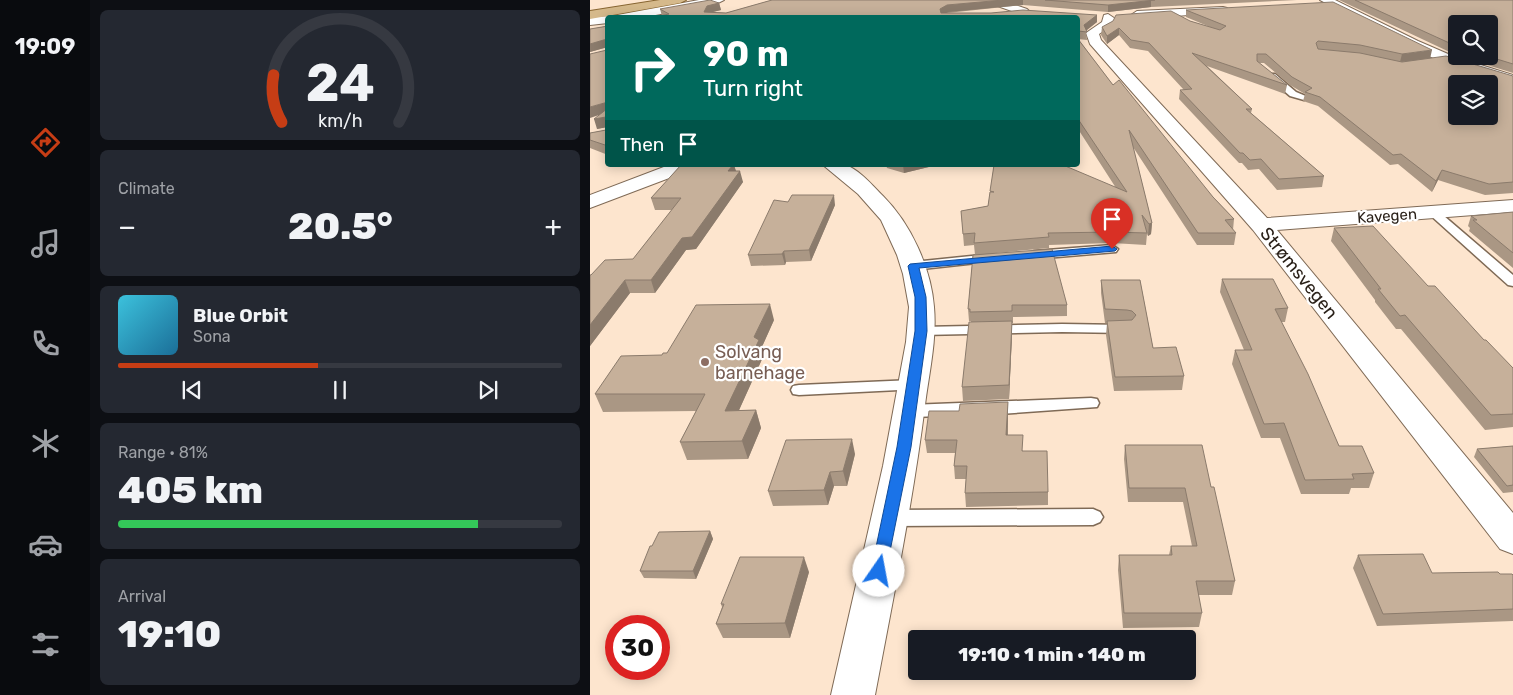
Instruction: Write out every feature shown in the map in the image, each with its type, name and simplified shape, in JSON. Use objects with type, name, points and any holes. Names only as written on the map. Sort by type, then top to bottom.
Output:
[{"type":"main road","points":[[590,15],[680,0]]},
{"type":"street","points":[[633,15],[718,0]]},
{"type":"street","points":[[990,0],[1028,12],[992,14]]},
{"type":"street","points":[[1137,0],[1151,13]]},
{"type":"street","points":[[1329,2],[1448,59]]},
{"type":"street","points":[[1102,23],[1151,13],[1236,9]]},
{"type":"street","points":[[590,21],[605,19]]},
{"type":"street","name":"Strømsvegen","points":[[1102,23],[1095,41],[1110,60],[1261,225],[1513,539]]},
{"type":"street","points":[[1466,65],[1513,80]]},
{"type":"street","points":[[590,202],[681,167]]},
{"type":"street","points":[[835,167],[859,182],[882,207],[895,225],[913,266],[920,297],[921,331],[911,398],[853,695]]},
{"type":"street","name":"Kavegen","points":[[1261,225],[1513,206]]},
{"type":"lane","points":[[1168,12],[1182,21]]},
{"type":"lane","points":[[1433,63],[1448,60]]},
{"type":"lane","points":[[1266,71],[1293,94],[1304,97]]},
{"type":"lane","points":[[1433,212],[1513,282]]},
{"type":"lane","points":[[1024,256],[1112,249]]},
{"type":"lane","points":[[913,266],[1004,257]]},
{"type":"lane","points":[[921,331],[1062,328],[1126,329]]},
{"type":"lane","points":[[799,390],[911,398],[985,409],[1091,403]]},
{"type":"lane","points":[[889,518],[1093,517]]},
{"type":"building","points":[[710,0],[719,3],[707,6],[704,12],[726,13],[772,0],[1003,0],[947,5],[940,9],[941,13],[991,13],[1023,10],[1097,15],[1084,25],[1087,32],[1080,31],[1080,15],[664,15],[669,14],[660,9]]},
{"type":"building","points":[[1045,0],[1155,0],[1108,5]]},
{"type":"building","points":[[1355,0],[1513,0],[1513,64],[1498,59],[1498,15],[1448,15],[1448,42]]},
{"type":"building","points":[[1333,2],[1432,50],[1402,54],[1360,45],[1318,41],[1316,43],[1318,49],[1360,53],[1402,62],[1446,56],[1448,57],[1448,65],[1476,65],[1513,76],[1513,182],[1489,184],[1442,170],[1436,181],[1401,154],[1393,155],[1320,97],[1305,92],[1312,88],[1292,77],[1266,54],[1257,54],[1257,61],[1287,85],[1192,53],[1252,109],[1246,109],[1324,176],[1279,179],[1261,159],[1250,160],[1243,153],[1240,153],[1180,90],[1192,89],[1149,43],[1131,40],[1119,28],[1107,36],[1102,27],[1113,21],[1116,15],[1171,11],[1190,21],[1220,30],[1226,26],[1186,10]]},
{"type":"building","points":[[605,26],[605,40],[590,44],[590,29]]},
{"type":"building","points":[[1080,42],[1113,85],[1119,80],[1213,197],[1234,219],[1225,220],[1236,233],[1198,233],[1129,130],[1152,223],[1149,224],[1142,215],[1147,233],[1048,233],[1049,237],[974,243],[975,233],[963,234],[961,211],[988,206],[990,192],[994,192],[990,191],[994,167],[1068,167],[1127,192],[1080,122]]},
{"type":"building","points":[[605,50],[605,103],[590,107],[590,54]]},
{"type":"building","points":[[605,110],[605,117],[594,119]]},
{"type":"building","points":[[605,130],[605,145],[590,140],[590,133]]},
{"type":"building","points":[[679,167],[731,167],[728,171],[740,171],[692,237],[682,238],[651,280],[625,280],[590,325],[590,275],[605,260],[633,259],[681,198],[651,198]]},
{"type":"building","points":[[792,195],[834,195],[809,250],[784,251],[782,254],[748,255],[774,200],[788,202]]},
{"type":"building","points":[[1513,212],[1513,253],[1473,220],[1477,220],[1471,216]]},
{"type":"building","points":[[1373,226],[1428,286],[1435,286],[1484,340],[1513,368],[1513,414],[1491,415],[1405,315],[1400,316],[1334,228]]},
{"type":"building","points":[[1052,249],[1067,305],[1012,305],[1012,311],[970,312],[970,309],[968,309],[973,255]]},
{"type":"building","points":[[1222,279],[1273,279],[1288,308],[1275,309],[1308,374],[1339,446],[1362,446],[1374,473],[1352,474],[1354,479],[1305,480],[1284,423],[1264,424],[1235,350],[1252,350]]},
{"type":"building","points":[[1101,280],[1140,280],[1153,348],[1176,347],[1184,376],[1115,377],[1107,321],[1132,320],[1136,315],[1132,311],[1127,310],[1105,309]]},
{"type":"building","points":[[770,304],[754,337],[759,340],[725,411],[756,410],[742,441],[680,442],[705,394],[595,394],[621,356],[662,355],[667,353],[696,305]]},
{"type":"building","points":[[1012,321],[1009,385],[962,387],[969,322]]},
{"type":"building","points":[[1008,402],[1006,435],[1023,435],[1022,451],[1047,451],[1048,492],[965,493],[967,466],[954,466],[957,440],[925,440],[929,411],[959,411],[960,404]]},
{"type":"building","points":[[852,439],[843,471],[830,472],[824,490],[768,491],[786,440]]},
{"type":"building","points":[[1125,445],[1202,445],[1211,487],[1214,487],[1235,581],[1196,581],[1202,613],[1124,613],[1119,555],[1172,555],[1171,546],[1197,546],[1185,488],[1129,488]]},
{"type":"building","points":[[1513,446],[1513,485],[1507,486],[1477,449]]},
{"type":"building","points":[[710,531],[693,571],[640,571],[650,546],[652,546],[659,532]]},
{"type":"building","points":[[1423,554],[1432,573],[1498,572],[1500,574],[1512,574],[1513,609],[1383,614],[1358,555]]},
{"type":"building","points":[[740,557],[804,557],[785,623],[716,624],[724,604],[721,604]]},
{"type":"place","name":"Solvang barnehage","points":[[705,362]]},
{"type":"route","points":[[879,571],[904,447],[921,331],[920,297],[913,266],[1112,249]]}]
